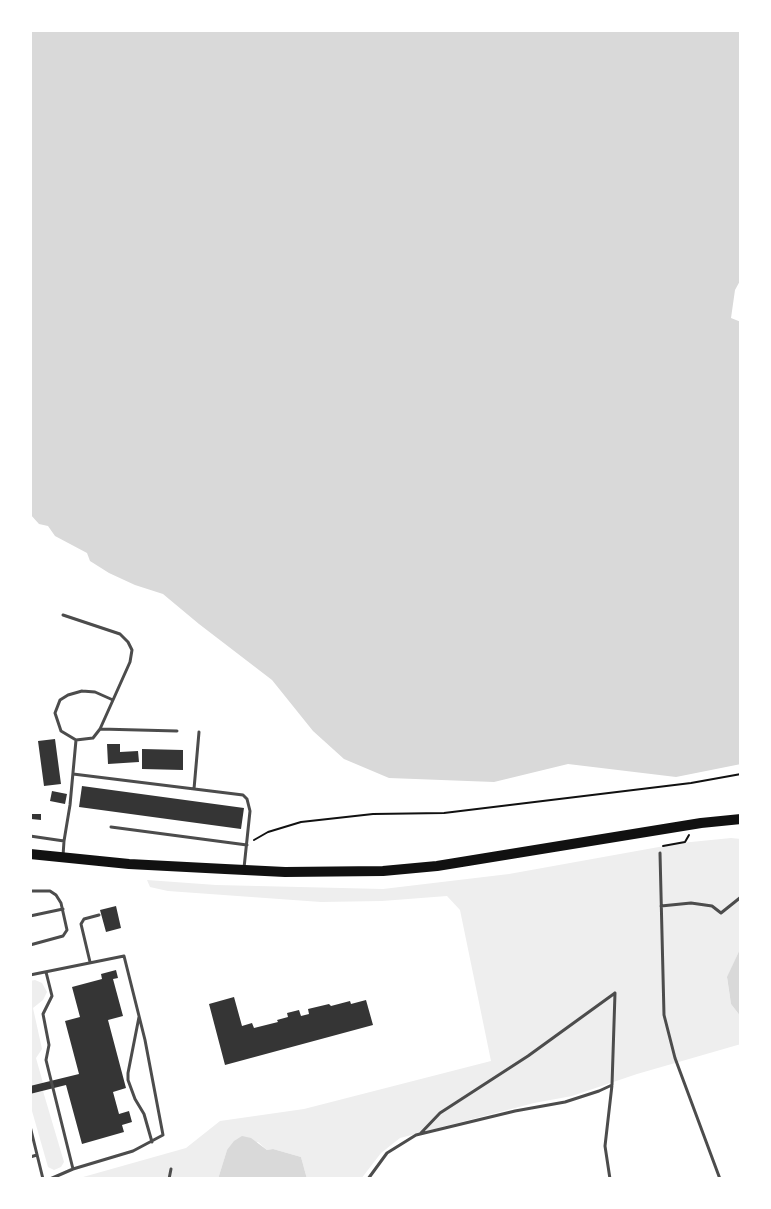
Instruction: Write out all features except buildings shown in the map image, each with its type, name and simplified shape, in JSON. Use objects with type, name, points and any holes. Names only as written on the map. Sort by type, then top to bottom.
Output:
[{"type":"main road","points":[[30,854],[129,864],[244,870],[382,871],[437,866],[701,823],[741,819]]},
{"type":"lane","points":[[63,615],[120,634],[132,650],[130,662],[113,700],[100,729],[93,738],[76,740],[61,731],[55,713],[60,700],[68,695],[82,691],[95,692],[113,700]]},
{"type":"lane","points":[[100,729],[177,731]]},
{"type":"lane","points":[[194,789],[199,732]]},
{"type":"lane","points":[[63,857],[76,740]]},
{"type":"lane","points":[[73,774],[243,795],[247,799],[250,811],[244,870]]},
{"type":"lane","points":[[111,827],[246,845]]},
{"type":"lane","points":[[30,836],[64,841]]},
{"type":"lane","points":[[660,853],[664,1015],[675,1058],[720,1179]]},
{"type":"lane","points":[[30,891],[50,891],[56,895],[63,909],[67,930],[63,936],[30,945]]},
{"type":"lane","points":[[661,906],[691,903],[712,906],[721,913],[741,897]]},
{"type":"lane","points":[[30,916],[63,909]]},
{"type":"lane","points":[[90,962],[81,924],[84,919],[99,915]]},
{"type":"lane","points":[[30,975],[124,956],[139,1015],[163,1135],[133,1151],[73,1169],[50,1179]]},
{"type":"lane","points":[[45,971],[52,996],[42,1014],[49,1045],[46,1060],[73,1169]]},
{"type":"lane","points":[[420,1134],[440,1113],[528,1056],[615,993],[612,1085],[605,1146],[610,1179]]},
{"type":"lane","points":[[139,1015],[128,1080],[144,1114],[152,1142]]},
{"type":"lane","points":[[368,1179],[387,1153],[405,1140],[420,1134],[515,1111],[565,1102],[612,1085]]},
{"type":"lane","points":[[30,1126],[43,1179]]},
{"type":"lane","points":[[30,1157],[38,1155]]},
{"type":"lane","points":[[169,1179],[171,1169]]},
{"type":"path","points":[[246,845],[268,832],[301,822],[373,814],[444,813],[691,783],[741,774]]},
{"type":"path","points":[[660,853],[662,846],[685,842],[690,834]]},
{"type":"shaded area","points":[[30,30],[741,30],[741,279],[735,290],[731,318],[741,322],[741,764],[676,777],[568,764],[494,782],[389,778],[344,759],[313,731],[272,680],[163,594],[109,573],[90,561],[87,553],[55,536],[48,526],[39,524],[30,514]]},
{"type":"shaded area","points":[[741,839],[741,947],[727,978],[731,1004],[741,1017],[741,1044],[637,1074],[572,1096],[534,1103],[400,1138],[381,1153],[361,1179],[307,1179],[301,1157],[273,1149],[267,1150],[258,1142],[227,1150],[218,1179],[76,1179],[186,1148],[220,1121],[304,1109],[491,1061],[460,910],[447,896],[382,901],[321,902],[168,891],[150,887],[147,880],[216,885],[383,889],[509,874],[681,843]]},
{"type":"shaded area","points":[[741,947],[741,1017],[731,1004],[727,977]]},
{"type":"shaded area","points":[[35,980],[42,983],[47,992],[43,1000],[33,1008],[42,1049],[36,1058],[43,1083],[30,1086],[30,981]]},
{"type":"shaded area","points":[[43,1091],[64,1162],[61,1167],[54,1170],[48,1167],[30,1104],[30,1094]]},
{"type":"shaded area","points":[[242,1136],[251,1138],[267,1150],[273,1149],[301,1157],[307,1179],[218,1179],[227,1150],[234,1141]]}]
